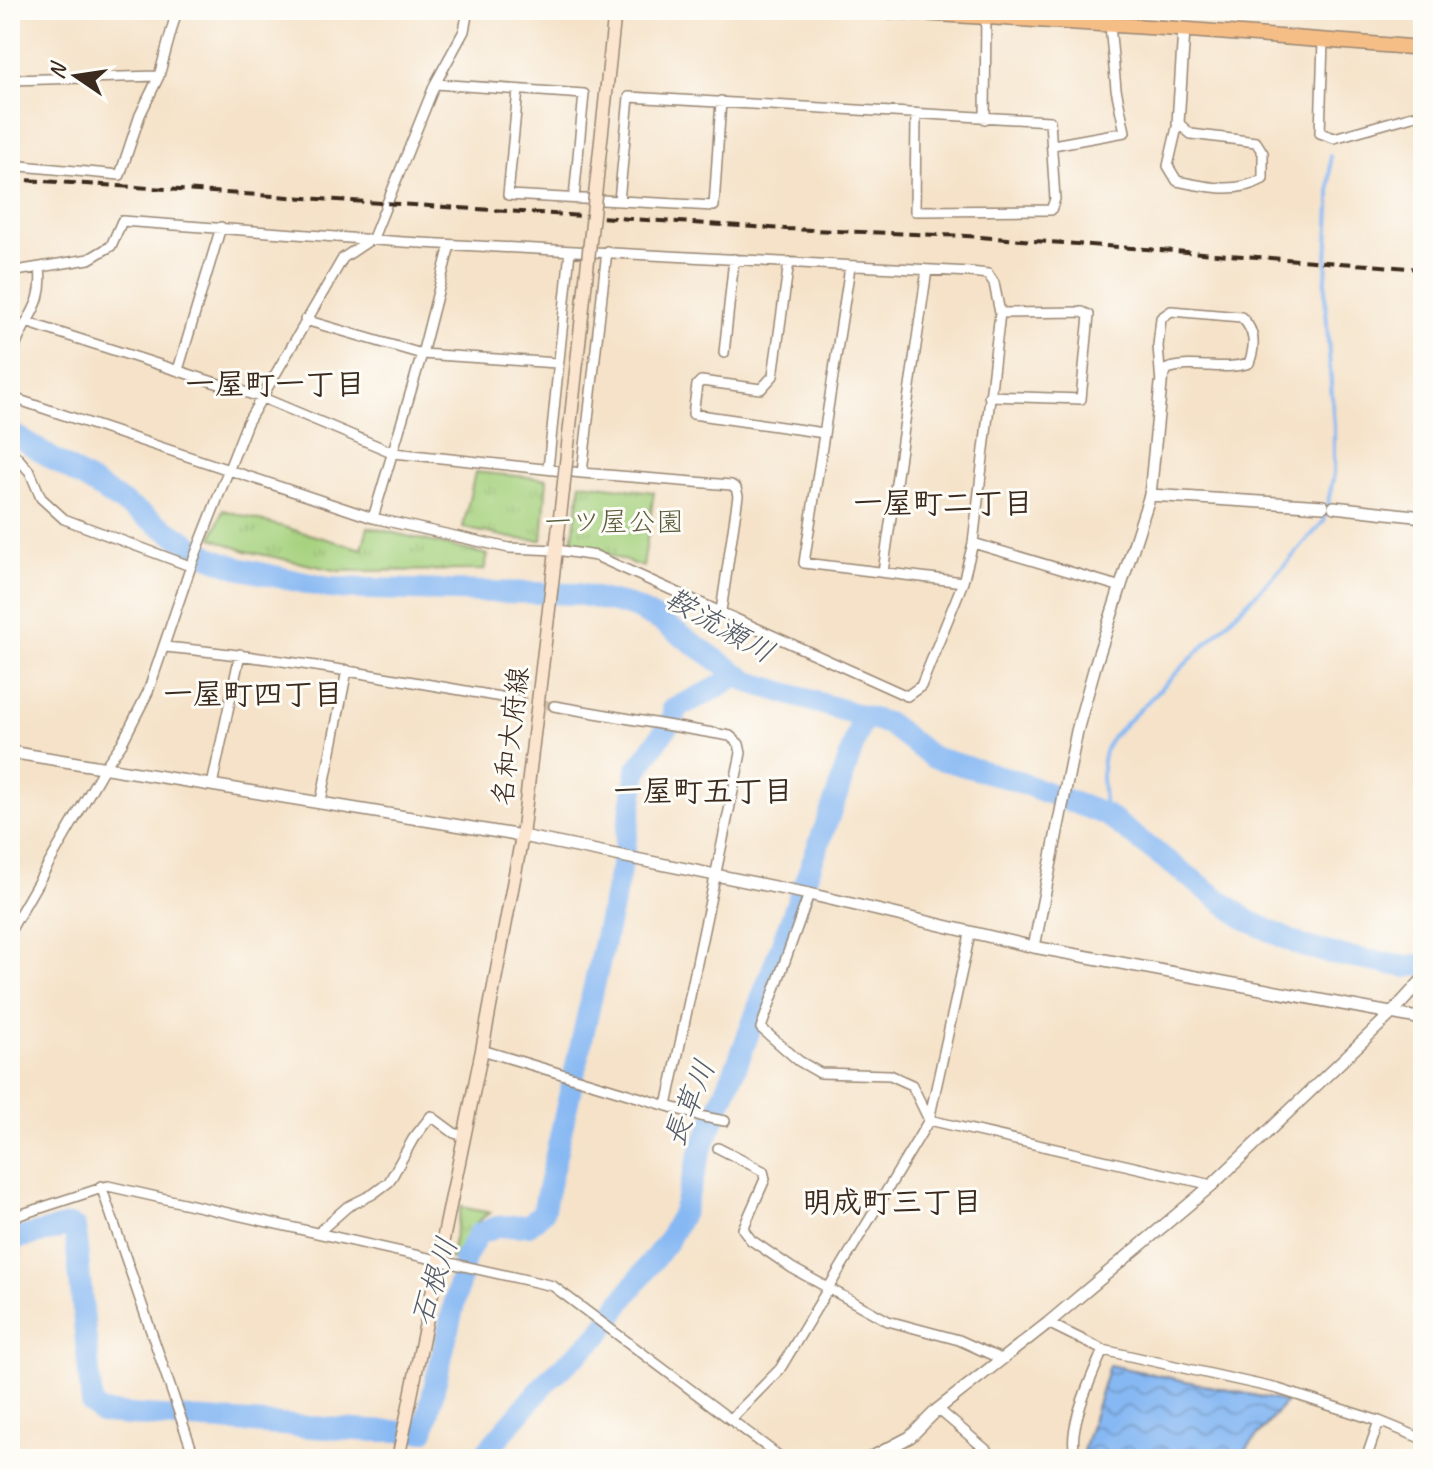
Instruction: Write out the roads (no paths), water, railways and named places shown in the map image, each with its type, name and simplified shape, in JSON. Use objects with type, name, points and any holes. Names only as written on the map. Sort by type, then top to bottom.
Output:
[{"type":"main road","name":"名和大府線","points":[[399,1454],[482,1050],[522,836],[557,553],[615,10]]},
{"type":"main road","points":[[871,10],[987,14],[1422,46]]},
{"type":"street","points":[[10,165],[120,175],[140,115],[159,76],[177,10]]},
{"type":"street","points":[[10,931],[104,768],[122,743],[148,692],[190,566],[247,423],[343,258],[373,238],[435,84],[464,31],[468,10]]},
{"type":"street","points":[[985,119],[987,14]]},
{"type":"street","points":[[1053,145],[1125,132],[1116,89],[1110,25]]},
{"type":"street","points":[[1178,123],[1191,134],[1256,142],[1263,153],[1263,179],[1247,188],[1211,187],[1177,181],[1168,166],[1178,123],[1184,30]]},
{"type":"street","points":[[1323,41],[1320,133],[1334,138],[1423,113]]},
{"type":"street","points":[[10,80],[159,76]]},
{"type":"street","points":[[435,84],[584,94],[574,198]]},
{"type":"street","points":[[518,90],[508,195],[714,206],[721,101]]},
{"type":"street","points":[[619,201],[629,97],[1050,121],[1055,199],[1051,210],[915,211],[916,115]]},
{"type":"street","points":[[10,272],[89,259],[111,246],[122,221],[450,245],[607,251],[988,274],[994,283],[1000,313],[973,543],[963,582],[921,686],[907,696],[596,556],[509,548],[373,518],[10,397]]},
{"type":"street","points":[[178,370],[221,227]]},
{"type":"street","points":[[373,518],[422,354],[450,245]]},
{"type":"street","points":[[548,469],[570,251]]},
{"type":"street","points":[[582,473],[607,251]]},
{"type":"street","points":[[724,353],[734,259]]},
{"type":"street","points":[[789,262],[773,376],[761,389],[701,381],[697,385],[693,414],[824,433]]},
{"type":"street","points":[[850,267],[804,563],[963,582]]},
{"type":"street","points":[[10,380],[15,348],[36,308],[40,268]]},
{"type":"street","points":[[883,572],[927,270]]},
{"type":"street","points":[[1034,947],[1069,773],[1095,666],[1150,495],[1161,384],[1158,346],[1161,318],[1171,311],[1241,317],[1251,326],[1254,350],[1249,363],[1236,367],[1183,364],[1167,369],[1161,384]]},
{"type":"street","points":[[989,396],[1081,399],[1089,315],[1082,312],[1000,313]]},
{"type":"street","points":[[305,320],[422,354],[557,363]]},
{"type":"street","points":[[29,323],[263,398],[394,453],[731,485],[736,488],[738,496],[721,611]]},
{"type":"street","points":[[10,452],[30,472],[41,498],[64,519],[190,566]]},
{"type":"street","points":[[1150,495],[1423,517]]},
{"type":"street","points":[[973,543],[1121,587]]},
{"type":"street","points":[[165,647],[240,654],[347,670],[518,700]]},
{"type":"street","points":[[212,785],[240,654]]},
{"type":"street","points":[[321,801],[347,670]]},
{"type":"street","points":[[554,706],[730,736],[739,744],[741,753],[717,876],[667,1106]]},
{"type":"street","points":[[10,752],[522,836],[809,894],[1034,947],[1423,1019]]},
{"type":"street","points":[[809,894],[761,1028],[799,1061],[820,1073],[890,1075],[912,1085],[929,1120]]},
{"type":"street","points":[[731,1419],[780,1369],[929,1120],[970,934]]},
{"type":"street","points":[[868,1459],[910,1437],[938,1409],[1048,1323],[1212,1185],[1392,1013],[1423,979]]},
{"type":"street","points":[[482,1050],[725,1121]]},
{"type":"street","points":[[320,1233],[347,1207],[389,1182],[413,1139],[431,1116],[454,1133],[464,1136]]},
{"type":"street","points":[[929,1120],[1212,1185]]},
{"type":"street","points":[[718,1148],[763,1171],[765,1179],[743,1229],[751,1240],[792,1268],[888,1321],[959,1340],[1001,1359]]},
{"type":"street","points":[[101,1186],[195,1459]]},
{"type":"street","points":[[10,1218],[108,1186],[553,1286],[783,1459]]},
{"type":"street","points":[[1048,1323],[1103,1350],[1278,1389],[1379,1421],[1423,1439]]},
{"type":"street","points":[[1078,1459],[1073,1453],[1072,1442],[1103,1350]]},
{"type":"street","points":[[938,1409],[997,1459]]},
{"type":"street","points":[[1366,1459],[1379,1421]]},
{"type":"street","points":[[893,1459],[897,1445]]},
{"type":"water","points":[[1109,1365],[1286,1402],[1238,1459],[1089,1459],[1083,1451]]},
{"type":"waterway","points":[[1106,815],[1102,765],[1112,737],[1286,564],[1324,521],[1334,474],[1325,295],[1330,156]]},
{"type":"waterway","name":"鞍流瀬川","points":[[10,432],[210,557],[242,569],[329,588],[578,594],[630,606],[659,620],[749,682],[889,724],[932,757],[1011,779],[1106,815],[1247,920],[1302,946],[1407,967],[1423,964]]},
{"type":"waterway","name":"石根川","points":[[10,1240],[69,1226],[75,1228],[92,1404],[101,1413],[372,1431],[424,1431],[465,1258],[478,1234],[497,1227],[529,1225],[543,1212],[623,858],[637,770],[676,714],[673,709],[737,675]]},
{"type":"waterway","name":"長草川","points":[[480,1459],[548,1380],[599,1335],[669,1239],[683,1212],[701,1150],[738,1062],[863,716]]},
{"type":"tunnel","points":[[518,700],[554,706]]},
{"type":"railway","points":[[10,179],[786,229],[966,236],[1423,269]]},
{"type":"district","name":"一屋町一丁目","points":[[275,384]]},
{"type":"district","name":"一屋町二丁目","points":[[943,503]]},
{"type":"district","name":"一屋町四丁目","points":[[253,694]]},
{"type":"district","name":"一屋町五丁目","points":[[703,791]]},
{"type":"district","name":"明成町三丁目","points":[[892,1202]]},
{"type":"park label","name":"一ツ屋公園","points":[[614,521]]}]
